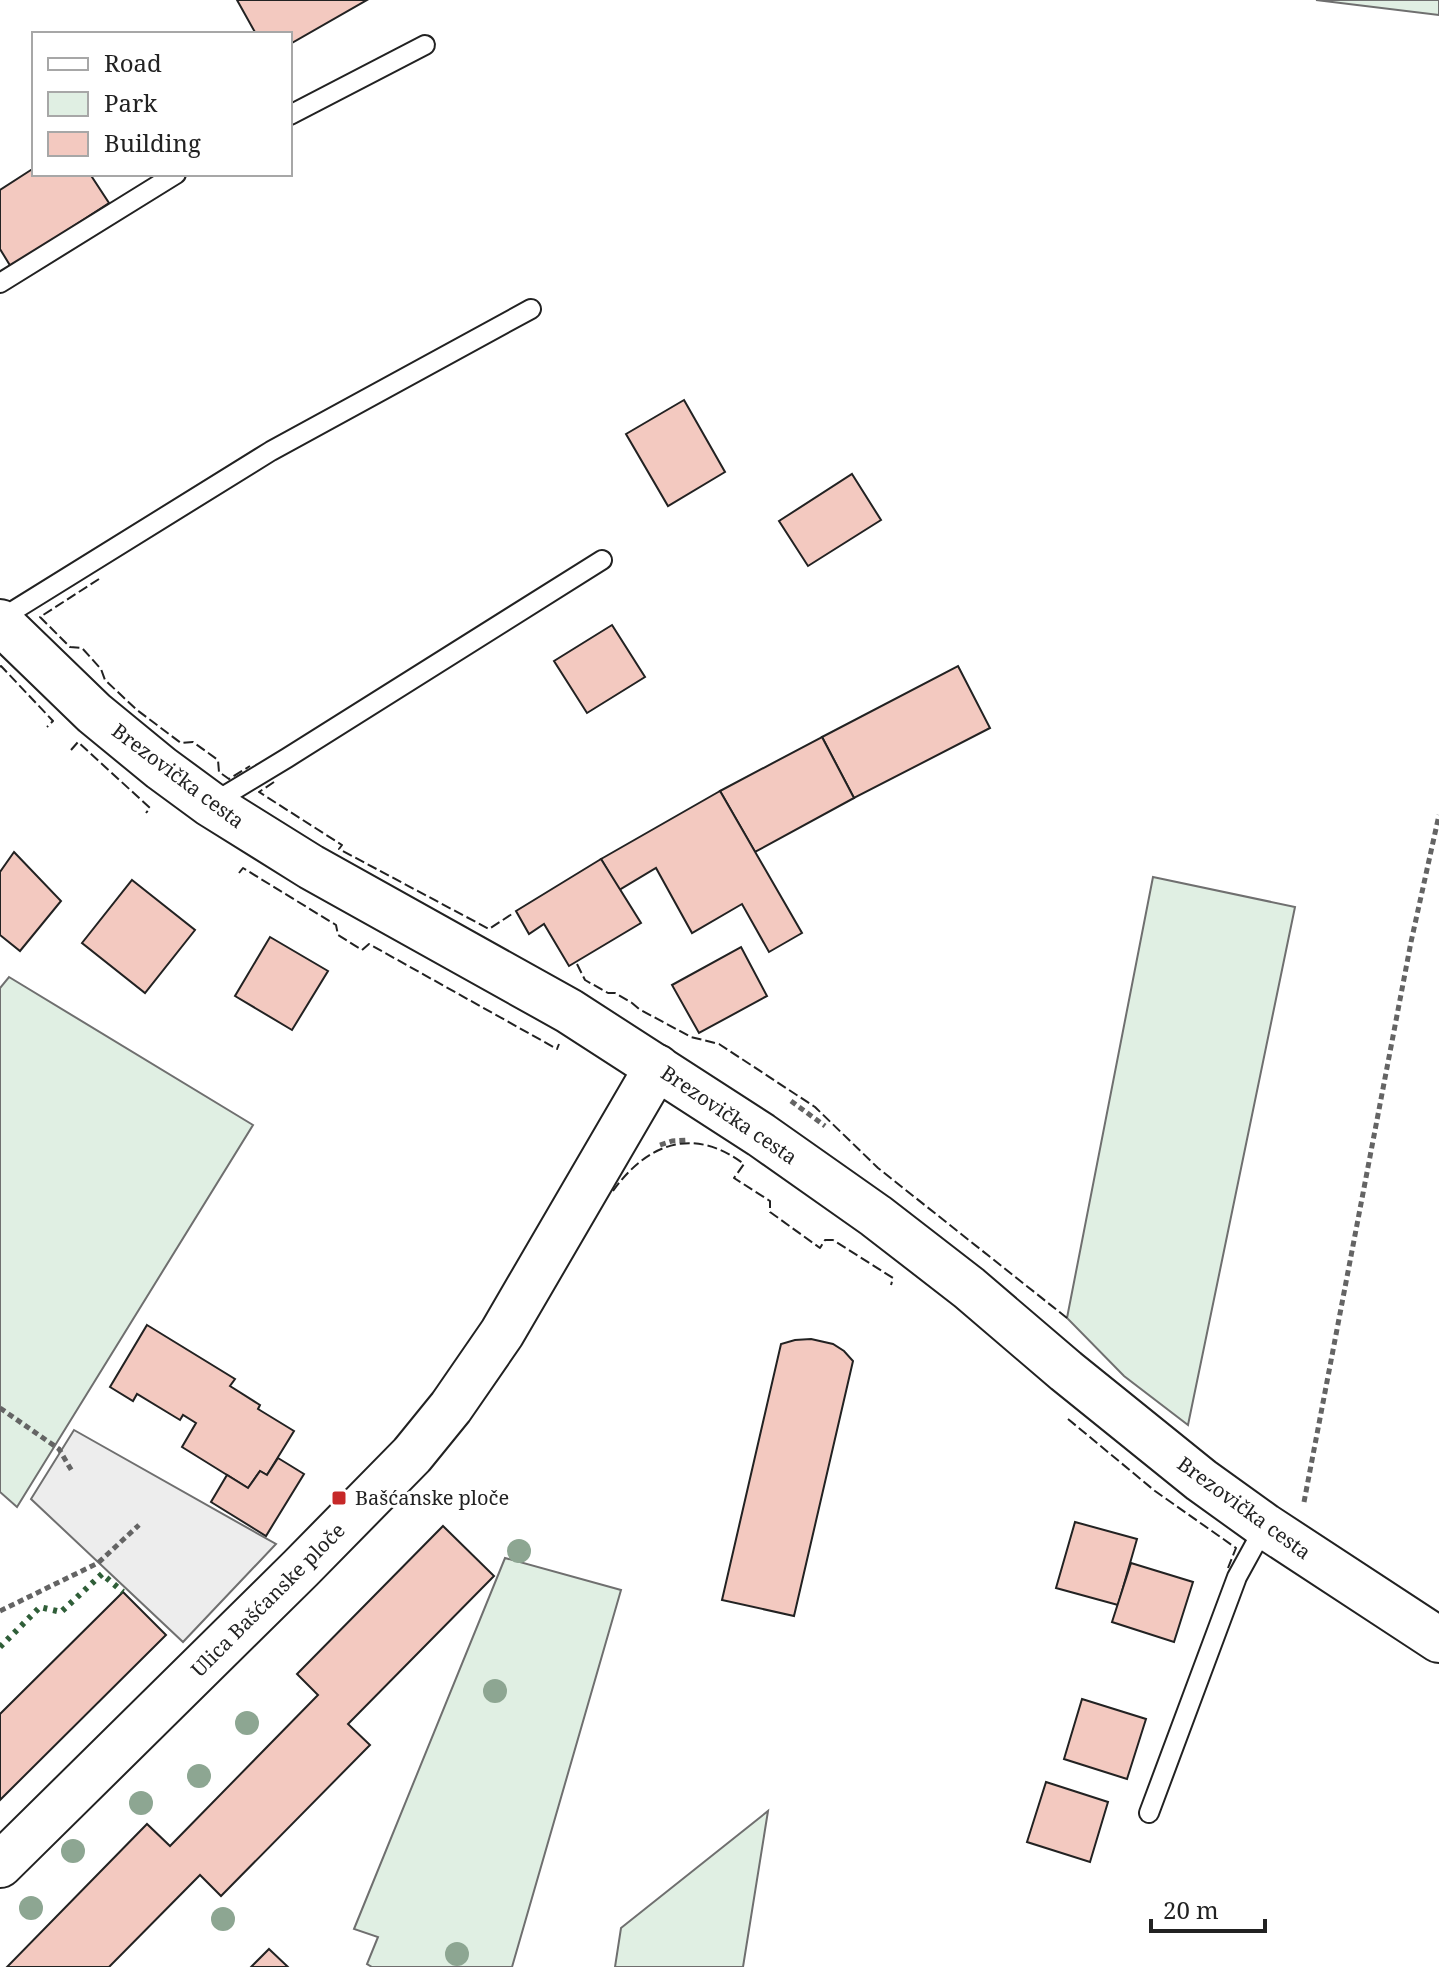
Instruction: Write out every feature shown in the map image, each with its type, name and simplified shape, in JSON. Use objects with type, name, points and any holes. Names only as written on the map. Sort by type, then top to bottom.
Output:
[{"type":"main road","name":"Brezovička cesta","points":[[0,621],[94,713],[210,804],[311,867],[569,1011],[761,1135],[876,1216],[969,1288],[1201,1480],[1439,1640]]},
{"type":"main road","name":"Ulica Bašćanske ploče","points":[[0,1865],[301,1568],[422,1443],[502,1333],[657,1067]]},
{"type":"lane","points":[[292,114],[425,45]]},
{"type":"lane","points":[[0,283],[173,176]]},
{"type":"lane","points":[[0,621],[271,451],[531,309]]},
{"type":"lane","points":[[210,804],[602,560]]},
{"type":"lane","points":[[1149,1813],[1237,1577],[1280,1536]]},
{"type":"path","points":[[1280,1536],[1315,1437],[1411,942],[1439,815]]},
{"type":"path","points":[[651,1148],[672,1141],[696,1140]]},
{"type":"path","points":[[0,1408],[59,1449],[73,1473]]},
{"type":"path","points":[[0,1611],[98,1563],[139,1525]]},
{"type":"green space","points":[[1316,0],[1439,0],[1439,15]]},
{"type":"green space","points":[[1153,877],[1295,907],[1188,1425],[1124,1376],[1067,1318]]},
{"type":"green space","points":[[9,977],[253,1125],[17,1507],[0,1492],[0,988]]},
{"type":"green space","points":[[505,1558],[621,1590],[512,1967],[372,1967],[367,1964],[378,1937],[354,1929]]},
{"type":"green space","points":[[768,1811],[743,1967],[615,1967],[621,1928]]},
{"type":"shaded area","points":[[74,1430],[276,1544],[183,1642],[31,1499]]},
{"type":"building","points":[[237,0],[367,0],[292,43],[292,32],[255,32]]},
{"type":"building","points":[[32,169],[32,176],[91,176],[109,203],[11,267],[0,249],[0,190]]},
{"type":"building","points":[[684,400],[725,472],[668,506],[626,434]]},
{"type":"building","points":[[852,474],[881,520],[808,566],[779,521]]},
{"type":"building","points":[[612,625],[645,677],[587,713],[554,661]]},
{"type":"building","points":[[958,666],[990,728],[854,798],[822,737]]},
{"type":"building","points":[[822,737],[854,798],[755,852],[720,791]]},
{"type":"building","points":[[720,791],[802,933],[769,952],[742,904],[692,933],[656,868],[619,890],[601,859]]},
{"type":"building","points":[[14,852],[61,901],[20,951],[0,935],[0,872]]},
{"type":"building","points":[[601,859],[641,923],[569,966],[544,924],[529,934],[516,911]]},
{"type":"building","points":[[132,880],[195,930],[145,993],[82,943]]},
{"type":"building","points":[[270,937],[328,971],[292,1030],[235,996]]},
{"type":"building","points":[[741,947],[767,996],[699,1033],[672,985]]},
{"type":"building","points":[[147,1325],[235,1379],[230,1386],[260,1405],[258,1409],[294,1431],[267,1475],[260,1471],[248,1488],[182,1447],[196,1423],[183,1415],[180,1420],[137,1394],[133,1401],[110,1387]]},
{"type":"building","points":[[811,1339],[833,1344],[853,1361],[794,1616],[722,1600],[781,1344]]},
{"type":"building","points":[[278,1458],[304,1474],[266,1536],[211,1502],[227,1475],[248,1488],[260,1471],[267,1475]]},
{"type":"building","points":[[1075,1522],[1137,1539],[1118,1605],[1056,1588]]},
{"type":"building","points":[[443,1526],[494,1576],[348,1724],[370,1745],[221,1896],[200,1875],[109,1967],[7,1967],[147,1824],[170,1846],[318,1695],[297,1674]]},
{"type":"building","points":[[1131,1563],[1193,1582],[1174,1642],[1112,1622]]},
{"type":"building","points":[[123,1592],[166,1635],[0,1800],[0,1714]]},
{"type":"building","points":[[1082,1699],[1146,1719],[1127,1779],[1064,1759]]},
{"type":"building","points":[[1046,1782],[1108,1802],[1090,1862],[1027,1842]]},
{"type":"building","points":[[269,1949],[288,1967],[251,1967]]},
{"type":"hedge","points":[[0,1647],[40,1607],[61,1612],[102,1574],[123,1592]]},
{"type":"fence","points":[[99,579],[40,617],[70,647],[82,648],[101,669],[105,680],[137,710],[181,743],[193,742],[218,760],[219,772],[229,779],[250,766]]},
{"type":"fence","points":[[0,667],[53,721],[47,727]]},
{"type":"fence","points":[[71,750],[78,742],[150,808],[146,813]]},
{"type":"fence","points":[[274,782],[259,792],[342,845],[339,849],[489,929],[512,914]]},
{"type":"fence","points":[[239,873],[243,868],[336,925],[338,935],[362,950],[369,944],[557,1049],[559,1044]]},
{"type":"fence","points":[[577,964],[585,980],[608,993],[615,993],[691,1037],[719,1044],[815,1107],[878,1168],[1067,1318]]},
{"type":"fence","points":[[613,1191],[626,1174],[656,1151],[672,1145],[707,1145],[744,1164],[734,1178],[770,1201],[770,1212],[820,1248],[825,1240],[833,1240],[893,1278],[891,1285]]},
{"type":"fence","points":[[1068,1419],[1155,1491],[1236,1548],[1228,1568]]},
{"type":"place","name":"Bašćanske ploče","points":[[339,1498]]}]
